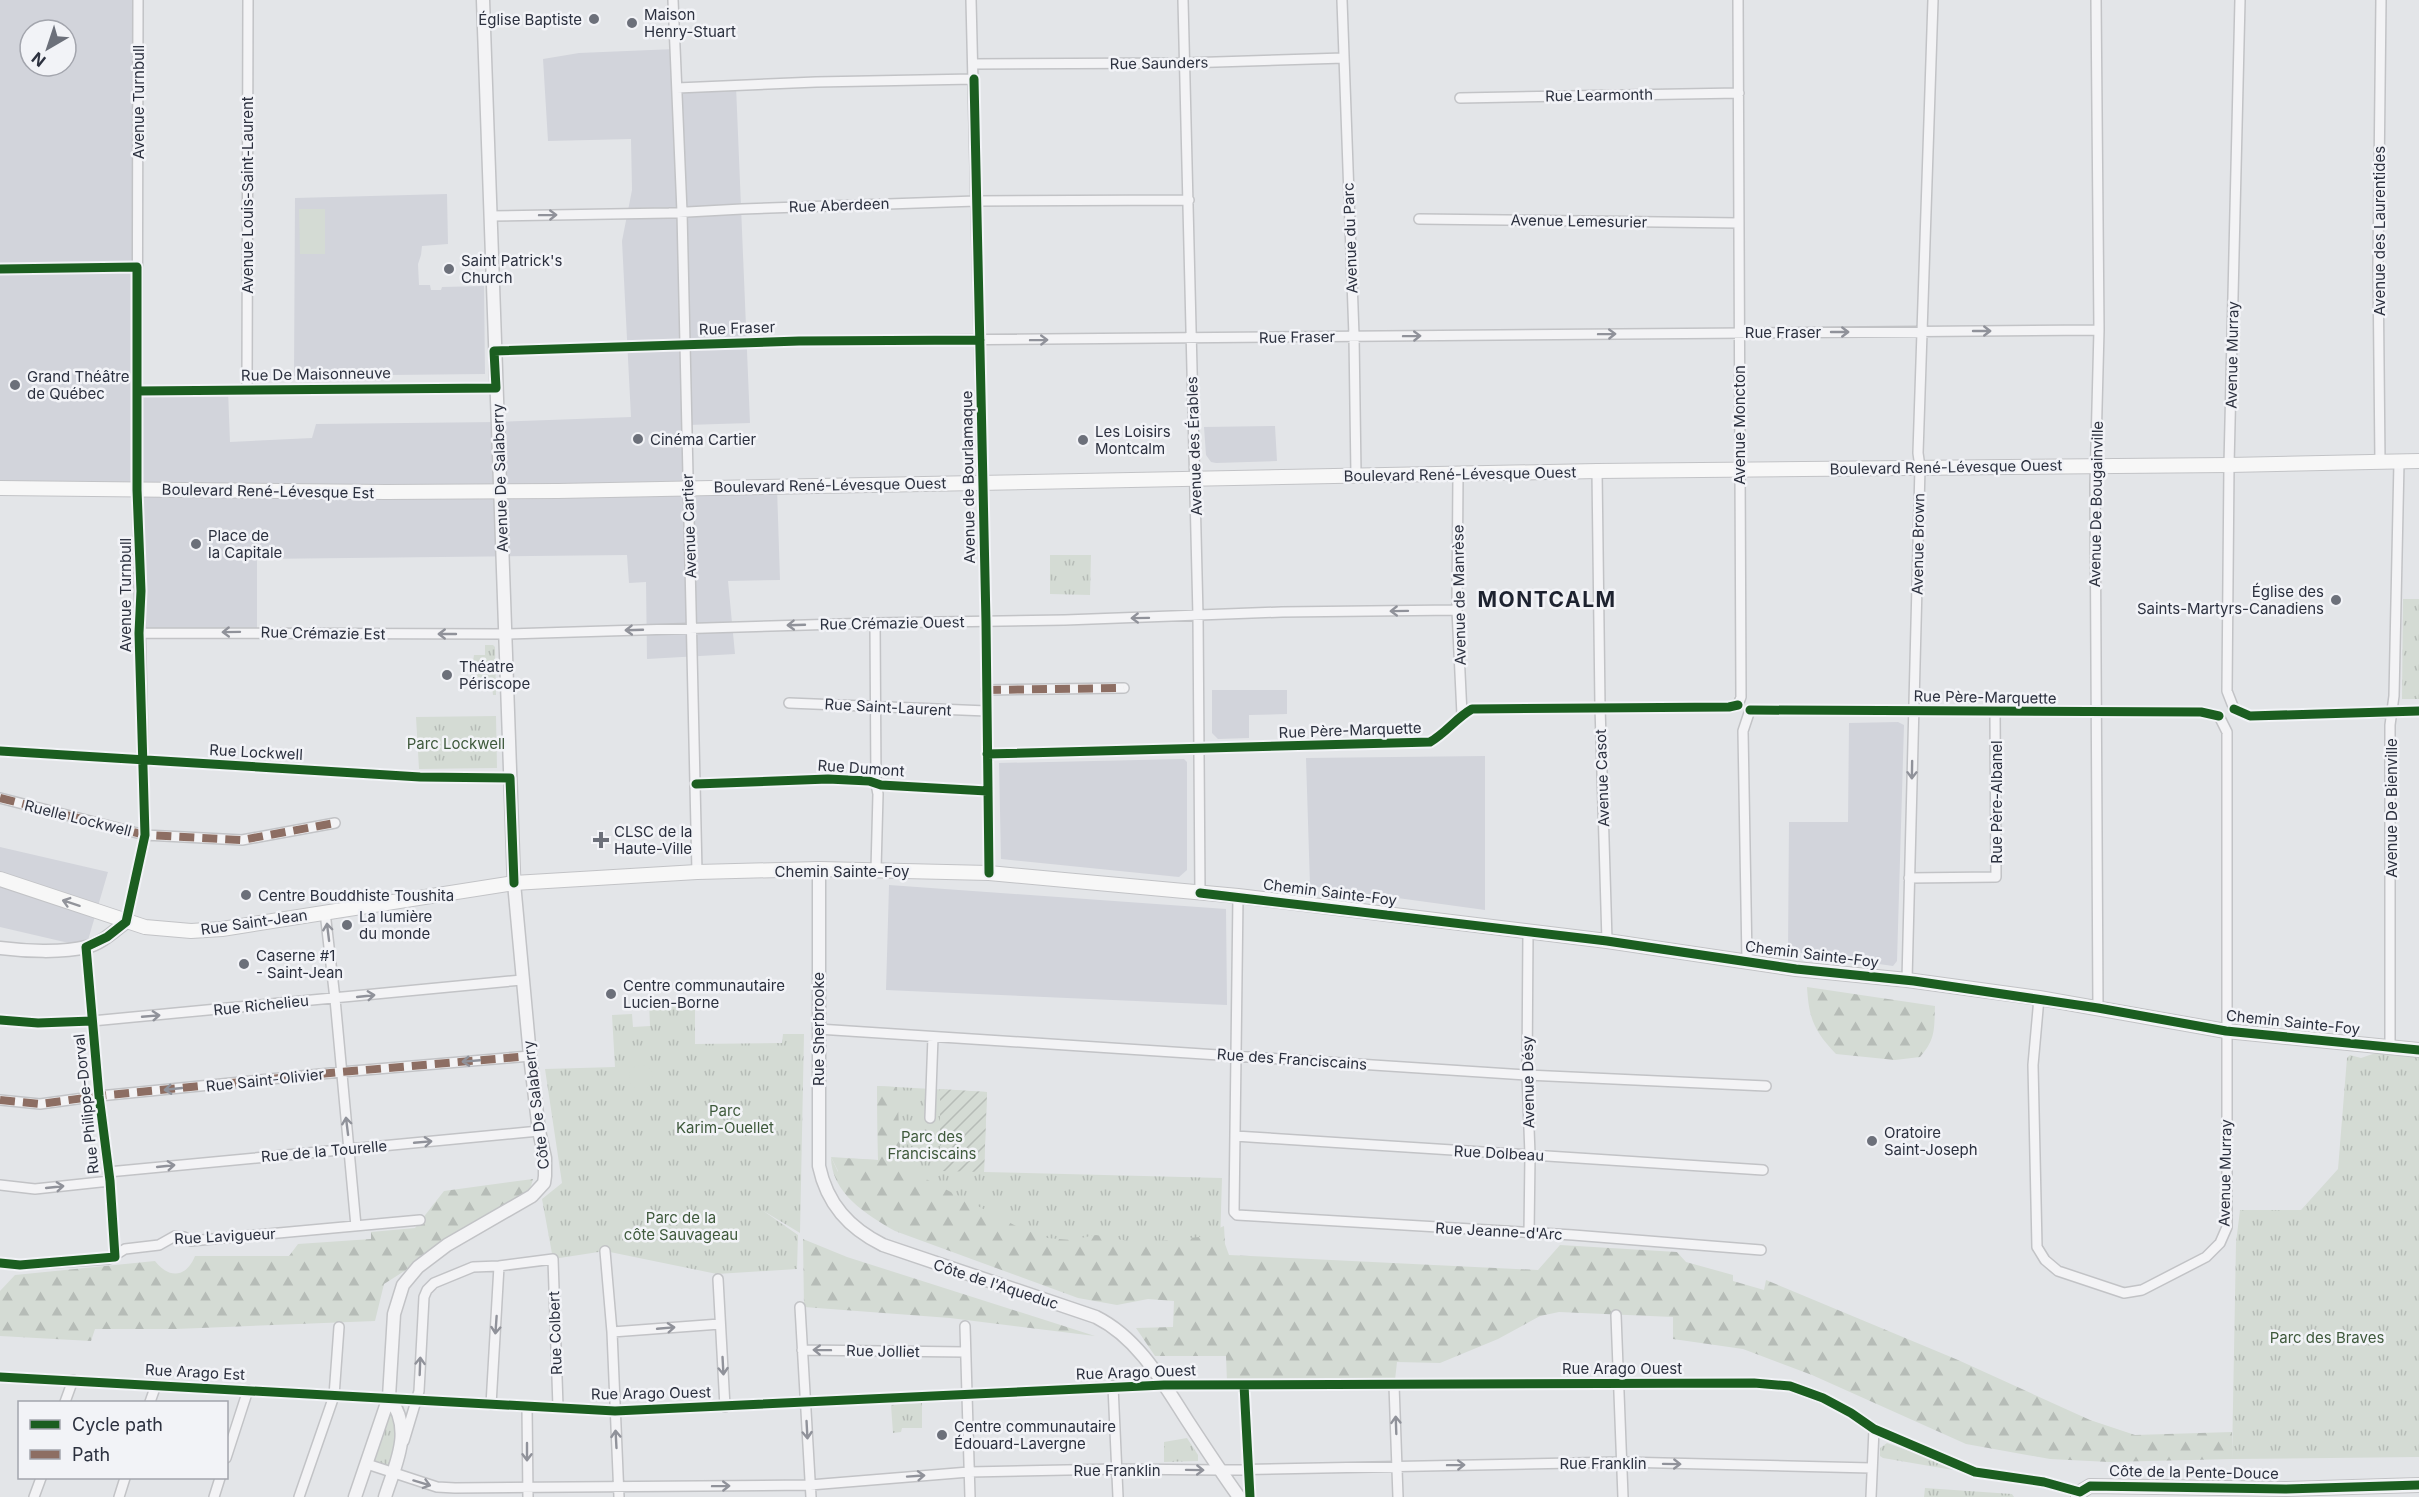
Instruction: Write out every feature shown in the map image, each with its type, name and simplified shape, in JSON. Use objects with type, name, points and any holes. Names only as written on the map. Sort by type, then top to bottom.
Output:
[{"type":"main road","name":"Boulevard René-Lévesque Ouest","points":[[501,492],[1597,471],[2419,461]]},
{"type":"main road","name":"Boulevard René-Lévesque Est","points":[[0,488],[501,492]]},
{"type":"main road","name":"Chemin Sainte-Foy","points":[[514,883],[697,872],[819,869],[988,873],[1238,896],[1606,941],[1796,969],[1907,980],[2039,998],[2226,1031],[2419,1050]]},
{"type":"main road","name":"Rue Saint-Jean","points":[[0,879],[145,927],[202,930],[222,929],[514,883]]},
{"type":"main road","name":"Côte de la Pente-Douce","points":[[2079,1495],[2090,1486],[2285,1489],[2419,1485]]},
{"type":"street","name":"Avenue Turnbull","points":[[126,922],[145,835],[137,490],[138,0]]},
{"type":"street","name":"Avenue Louis-Saint-Laurent","points":[[247,390],[248,0]]},
{"type":"street","name":"Avenue De Salaberry","points":[[483,0],[514,883]]},
{"type":"street","name":"Avenue Cartier","points":[[673,0],[682,212],[697,872]]},
{"type":"street","name":"Avenue de Bourlamaque","points":[[971,0],[986,622],[988,873]]},
{"type":"street","name":"Avenue des Érables","points":[[1183,0],[1189,200],[1190,339],[1196,480],[1200,893]]},
{"type":"street","name":"Avenue du Parc","points":[[1342,0],[1354,336],[1356,475]]},
{"type":"street","name":"Avenue Moncton","points":[[1600,706],[1729,707],[1738,705],[1742,697],[1738,0]]},
{"type":"street","name":"Avenue Brown","points":[[1907,980],[1920,467],[1918,453],[1924,331],[1933,0]]},
{"type":"street","name":"Avenue De Bougainville","points":[[2096,0],[2099,330],[2096,713],[2098,1008]]},
{"type":"street","name":"Avenue Murray","points":[[2240,0],[2229,465],[2227,691],[2234,709],[2250,716],[2392,711]]},
{"type":"street","name":"Avenue des Laurentides","points":[[2380,462],[2378,266],[2381,0]]},
{"type":"street","name":"Rue Saunders","points":[[973,64],[1184,63],[1344,57]]},
{"type":"street","points":[[677,88],[974,79]]},
{"type":"street","name":"Rue Learmonth","points":[[1460,98],[1739,93]]},
{"type":"street","name":"Rue Aberdeen","points":[[490,216],[682,212],[976,201],[1189,200]]},
{"type":"street","name":"Avenue Lemesurier","points":[[1419,219],[1739,223]]},
{"type":"street","points":[[0,269],[136,267]]},
{"type":"street","name":"Rue Fraser","points":[[494,351],[799,340],[1190,339],[2099,330]]},
{"type":"street","name":"Rue De Maisonneuve","points":[[137,391],[496,388]]},
{"type":"street","name":"Avenue De Bienville","points":[[2390,1048],[2390,725],[2399,462]]},
{"type":"street","name":"Avenue Casot","points":[[1597,471],[1606,941]]},
{"type":"street","name":"Avenue de Manrèse","points":[[1458,475],[1457,610],[1462,715]]},
{"type":"street","name":"Rue Crémazie Ouest","points":[[506,634],[1282,612],[1457,610]]},
{"type":"street","points":[[875,623],[876,784],[878,794],[876,870]]},
{"type":"street","name":"Rue Crémazie Est","points":[[139,633],[506,634]]},
{"type":"street","points":[[986,690],[1124,688]]},
{"type":"street","name":"Rue Saint-Laurent","points":[[789,703],[987,711]]},
{"type":"street","points":[[1462,715],[1472,709],[1600,706]]},
{"type":"street","name":"Rue Père-Marquette","points":[[1747,962],[1743,731],[1750,710],[2201,712],[2218,716]]},
{"type":"street","points":[[2392,711],[2419,711]]},
{"type":"street","name":"Rue Père-Albanel","points":[[1909,878],[1996,877],[1995,712]]},
{"type":"street","name":"Rue Père-Marquette","points":[[987,754],[1430,742],[1442,736],[1462,715]]},
{"type":"street","name":"Avenue Murray","points":[[2039,998],[2032,1065],[2037,1247],[2045,1260],[2058,1270],[2124,1293],[2142,1290],[2206,1257],[2220,1243],[2227,1227],[2227,732],[2218,716]]},
{"type":"street","name":"Rue Lockwell","points":[[0,751],[420,777],[510,778]]},
{"type":"street","name":"Rue Dumont","points":[[696,784],[828,779],[987,791]]},
{"type":"street","name":"Ruelle Lockwell","points":[[0,798],[145,835],[242,840],[335,823]]},
{"type":"street","name":"Rue Sherbrooke","points":[[819,869],[819,1166],[825,1189]]},
{"type":"street","name":"Côte De Salaberry","points":[[389,1397],[394,1314],[403,1285],[418,1267],[439,1250],[538,1191],[544,1183],[546,1168],[530,1056],[514,883]]},
{"type":"street","points":[[1235,1136],[1238,896]]},
{"type":"street","points":[[325,912],[356,1226]]},
{"type":"street","points":[[0,948],[28,951],[86,947],[107,937],[126,922]]},
{"type":"street","name":"Avenue Désy","points":[[1528,932],[1527,1075],[1530,1155],[1528,1233]]},
{"type":"street","name":"Rue Philippe-Dorval","points":[[86,947],[115,1257]]},
{"type":"street","name":"Rue Richelieu","points":[[0,1020],[38,1023],[92,1021],[522,980]]},
{"type":"street","name":"Rue des Franciscains","points":[[818,1029],[1527,1075],[1766,1086]]},
{"type":"street","points":[[930,1118],[933,1036]]},
{"type":"street","name":"Rue Saint-Olivier","points":[[0,1100],[40,1104],[341,1072],[530,1056]]},
{"type":"street","name":"Rue de la Tourelle","points":[[0,1185],[35,1189],[109,1176],[350,1148],[539,1131]]},
{"type":"street","name":"Rue Dolbeau","points":[[1235,1136],[1763,1170]]},
{"type":"street","name":"Rue Jeanne-d'Arc","points":[[1235,1136],[1234,1212],[1237,1215],[1761,1250]]},
{"type":"street","name":"Côte de l'Aqueduc","points":[[825,1189],[836,1209],[864,1236],[883,1245],[1096,1317],[1110,1324],[1132,1344],[1164,1385],[1239,1497]]},
{"type":"street","name":"Rue Lavigueur","points":[[0,1263],[20,1265],[115,1257],[125,1249],[159,1245],[175,1236],[191,1240],[420,1220]]},
{"type":"street","points":[[605,1251],[612,1332],[619,1493]]},
{"type":"street","name":"Rue Colbert","points":[[499,1266],[553,1259],[558,1407]]},
{"type":"street","points":[[385,1497],[418,1400],[421,1315],[427,1290],[434,1283],[473,1267],[499,1266],[491,1405]]},
{"type":"street","points":[[718,1279],[725,1407]]},
{"type":"street","points":[[800,1307],[811,1497]]},
{"type":"street","points":[[1616,1316],[1623,1497]]},
{"type":"street","points":[[612,1332],[720,1324]]},
{"type":"street","points":[[965,1326],[970,1497]]},
{"type":"street","points":[[299,1497],[334,1396],[339,1327]]},
{"type":"street","name":"Rue Jolliet","points":[[802,1350],[964,1352]]},
{"type":"street","name":"Rue Arago Est","points":[[0,1377],[334,1396],[389,1397]]},
{"type":"street","points":[[65,1401],[73,1380]]},
{"type":"street","name":"Rue Arago Ouest","points":[[389,1397],[615,1411],[1113,1386],[1754,1383],[1790,1386],[1823,1398],[1874,1429]]},
{"type":"street","points":[[150,1401],[156,1385]]},
{"type":"street","points":[[1244,1385],[1250,1497]]},
{"type":"street","points":[[1394,1385],[1398,1497]]},
{"type":"street","points":[[1113,1386],[1118,1497]]},
{"type":"street","points":[[228,1452],[248,1390]]},
{"type":"street","points":[[389,1397],[399,1417],[403,1443]]},
{"type":"street","points":[[356,1497],[389,1397]]},
{"type":"street","points":[[527,1407],[527,1493]]},
{"type":"street","points":[[1871,1497],[1874,1429]]},
{"type":"street","name":"Côte de la Pente-Douce","points":[[1874,1429],[1975,1472],[2044,1482],[2079,1495]]},
{"type":"street","name":"Rue Franklin","points":[[367,1464],[437,1487],[527,1493],[619,1493],[810,1485],[969,1472],[1117,1469],[1220,1470],[1621,1462],[1871,1468]]},
{"type":"street","points":[[34,1497],[41,1479]]},
{"type":"street","points":[[119,1497],[125,1479]]},
{"type":"street","points":[[214,1497],[220,1479]]},
{"type":"shaded area","points":[[0,0],[141,0],[137,391],[228,390],[230,442],[312,438],[316,424],[498,422],[631,417],[622,241],[632,190],[631,139],[548,141],[543,59],[579,53],[675,49],[677,88],[736,86],[750,423],[687,425],[687,488],[777,487],[780,580],[728,581],[735,654],[647,659],[646,582],[629,583],[627,555],[257,559],[257,632],[139,633],[137,490],[0,490]]},
{"type":"shaded area","points":[[447,194],[448,244],[422,246],[418,264],[419,285],[430,285],[431,290],[441,290],[442,287],[484,286],[485,374],[294,376],[295,198]]},
{"type":"shaded area","points":[[1275,426],[1277,461],[1216,463],[1211,462],[1206,455],[1204,427]]},
{"type":"shaded area","points":[[1212,690],[1287,690],[1287,714],[1249,715],[1249,738],[1218,739],[1212,733]]},
{"type":"shaded area","points":[[1898,722],[1904,725],[1897,961],[1893,966],[1788,951],[1789,822],[1848,822],[1849,723]]},
{"type":"shaded area","points":[[1485,756],[1485,910],[1310,886],[1306,758]]},
{"type":"shaded area","points":[[1184,759],[1187,762],[1187,870],[1179,877],[1001,859],[999,763]]},
{"type":"shaded area","points":[[0,847],[108,872],[86,947],[0,927]]},
{"type":"shaded area","points":[[889,885],[1226,909],[1227,1005],[886,990]]},
{"type":"green space","points":[[299,209],[325,209],[325,254],[300,254]]},
{"type":"green space","points":[[1050,555],[1091,555],[1090,595],[1050,594]]},
{"type":"green space","points":[[2403,599],[2419,599],[2419,699],[2402,699]]},
{"type":"green space","points":[[485,645],[495,647],[496,695],[493,695],[492,686],[469,686],[474,655],[485,655]]},
{"type":"green space","name":"Parc Lockwell","points":[[496,716],[497,768],[419,769],[416,717]]},
{"type":"green space","points":[[1807,987],[1935,1006],[1932,1039],[1920,1057],[1895,1060],[1836,1054],[1822,1038],[1814,1024],[1809,1008]]},
{"type":"green space","name":"Parc Karim-Ouellet","points":[[695,1000],[695,1044],[782,1043],[783,1034],[804,1034],[800,1233],[762,1210],[798,1235],[797,1269],[717,1274],[605,1251],[553,1259],[542,1199],[562,1183],[545,1069],[615,1067],[612,1015],[632,1014],[633,1027],[650,1026],[649,1002]]},
{"type":"green space","name":"Parc des Braves","points":[[2390,1048],[2419,1050],[2419,1457],[2232,1459],[2236,1243],[2240,1210],[2301,1210],[2338,1169],[2347,1058],[2350,1055],[2361,1058]]},
{"type":"green space","points":[[641,1065],[649,1069],[653,1077],[649,1085],[641,1089],[633,1085],[629,1077],[633,1069]]},
{"type":"green space","name":"Parc des Franciscains","points":[[877,1086],[987,1092],[984,1172],[1222,1178],[1220,1245],[1052,1241],[839,1173],[831,1157],[878,1160]]},
{"type":"green space","points":[[877,1086],[897,1087],[901,1166],[1016,1226],[1047,1238],[1071,1240],[1096,1235],[1133,1242],[1151,1242],[1199,1237],[1224,1226],[1225,1244],[1229,1255],[1538,1270],[1560,1245],[1677,1252],[1686,1262],[1733,1275],[1733,1281],[1764,1290],[1766,1280],[1958,1360],[2090,1420],[2135,1435],[2232,1432],[2232,1459],[2109,1462],[2050,1459],[1966,1444],[1812,1375],[1743,1349],[1673,1339],[1673,1317],[1559,1312],[1540,1316],[1498,1339],[1440,1363],[1397,1362],[1395,1380],[1227,1382],[1226,1356],[1155,1356],[1136,1328],[1173,1327],[1174,1301],[1148,1299],[1117,1305],[1078,1298],[895,1231],[862,1210],[837,1182],[831,1157],[838,1172],[840,1158],[878,1160]]},
{"type":"green space","points":[[940,1089],[987,1092],[984,1172],[940,1171]]},
{"type":"green space","points":[[533,1179],[524,1195],[384,1284],[375,1321],[176,1329],[95,1329],[91,1341],[0,1336],[0,1291],[15,1275],[155,1261],[166,1271],[177,1273],[187,1269],[195,1256],[289,1256],[298,1244],[371,1239],[371,1232],[415,1228],[444,1191]]},
{"type":"green space","points":[[803,1239],[847,1257],[1095,1336],[950,1318],[804,1307]]},
{"type":"green space","points":[[922,1403],[922,1428],[902,1428],[901,1432],[893,1433],[891,1405]]},
{"type":"green space","points":[[390,1407],[393,1414],[395,1444],[390,1467],[373,1460]]},
{"type":"green space","points":[[1187,1438],[1198,1455],[1198,1461],[1164,1462],[1164,1442]]},
{"type":"green space","points":[[1887,1443],[1955,1469],[1883,1458],[1880,1456],[1880,1448]]},
{"type":"green space","points":[[1925,1488],[2012,1494],[2014,1497],[1924,1497]]},
{"type":"marked path","points":[[986,690],[1124,688]]},
{"type":"marked path","points":[[0,798],[145,835],[242,840],[335,823]]},
{"type":"marked path","points":[[0,1100],[40,1104],[341,1072],[530,1056]]},
{"type":"cycle path","points":[[974,79],[989,873]]},
{"type":"cycle path","points":[[0,269],[137,267],[137,490],[141,591],[139,633],[145,835],[126,922],[107,937],[86,947],[99,1096],[110,1181],[115,1257],[20,1265],[0,1263]]},
{"type":"cycle path","points":[[137,391],[496,388],[494,351],[799,341],[980,340]]},
{"type":"cycle path","points":[[987,754],[1430,742],[1472,709],[1729,707],[1738,705]]},
{"type":"cycle path","points":[[2234,709],[2250,716],[2419,711]]},
{"type":"cycle path","points":[[1750,710],[2201,712],[2219,716]]},
{"type":"cycle path","points":[[0,751],[420,777],[510,778],[514,883]]},
{"type":"cycle path","points":[[696,784],[828,779],[869,781],[881,785],[987,791]]},
{"type":"cycle path","points":[[1200,893],[1607,941],[1796,969],[1914,981],[2098,1008],[2226,1031],[2419,1050]]},
{"type":"cycle path","points":[[0,1020],[38,1023],[92,1021]]},
{"type":"cycle path","points":[[0,1377],[615,1411],[1164,1385],[1754,1383],[1790,1386],[1823,1398],[1874,1429],[1975,1472],[2044,1482],[2080,1492],[2090,1486],[2285,1489],[2419,1485]]},
{"type":"cycle path","points":[[1244,1385],[1250,1497]]},
{"type":"place","name":"Église Baptiste","points":[[594,19]]},
{"type":"place","name":"Maison Henry-Stuart","points":[[632,23]]},
{"type":"place","name":"Saint Patrick's Church","points":[[449,269]]},
{"type":"place","name":"Grand Théâtre de Québec","points":[[15,385]]},
{"type":"place","name":"Cinéma Cartier","points":[[638,439]]},
{"type":"place","name":"Les Loisirs Montcalm","points":[[1083,440]]},
{"type":"place","name":"Place de la Capitale","points":[[196,544]]},
{"type":"place","name":"Église des Saints-Martyrs-Canadiens","points":[[2336,600]]},
{"type":"place","name":"Théatre Périscope","points":[[447,675]]},
{"type":"place","name":"CLSC de la Haute-Ville","points":[[601,840]]},
{"type":"place","name":"Centre Bouddhiste Toushita","points":[[246,895]]},
{"type":"place","name":"La lumière du monde","points":[[347,925]]},
{"type":"place","name":"Caserne #1 - Saint-Jean","points":[[244,964]]},
{"type":"place","name":"Centre communautaire Lucien-Borne","points":[[611,994]]},
{"type":"place","name":"Oratoire Saint-Joseph","points":[[1872,1141]]},
{"type":"place","name":"Centre communautaire Édouard-Lavergne","points":[[942,1435]]},
{"type":"district","name":"MONTCALM","points":[[1547,599]]},
{"type":"park label","name":"Parc de la côte Sauvageau","points":[[681,1226]]}]
